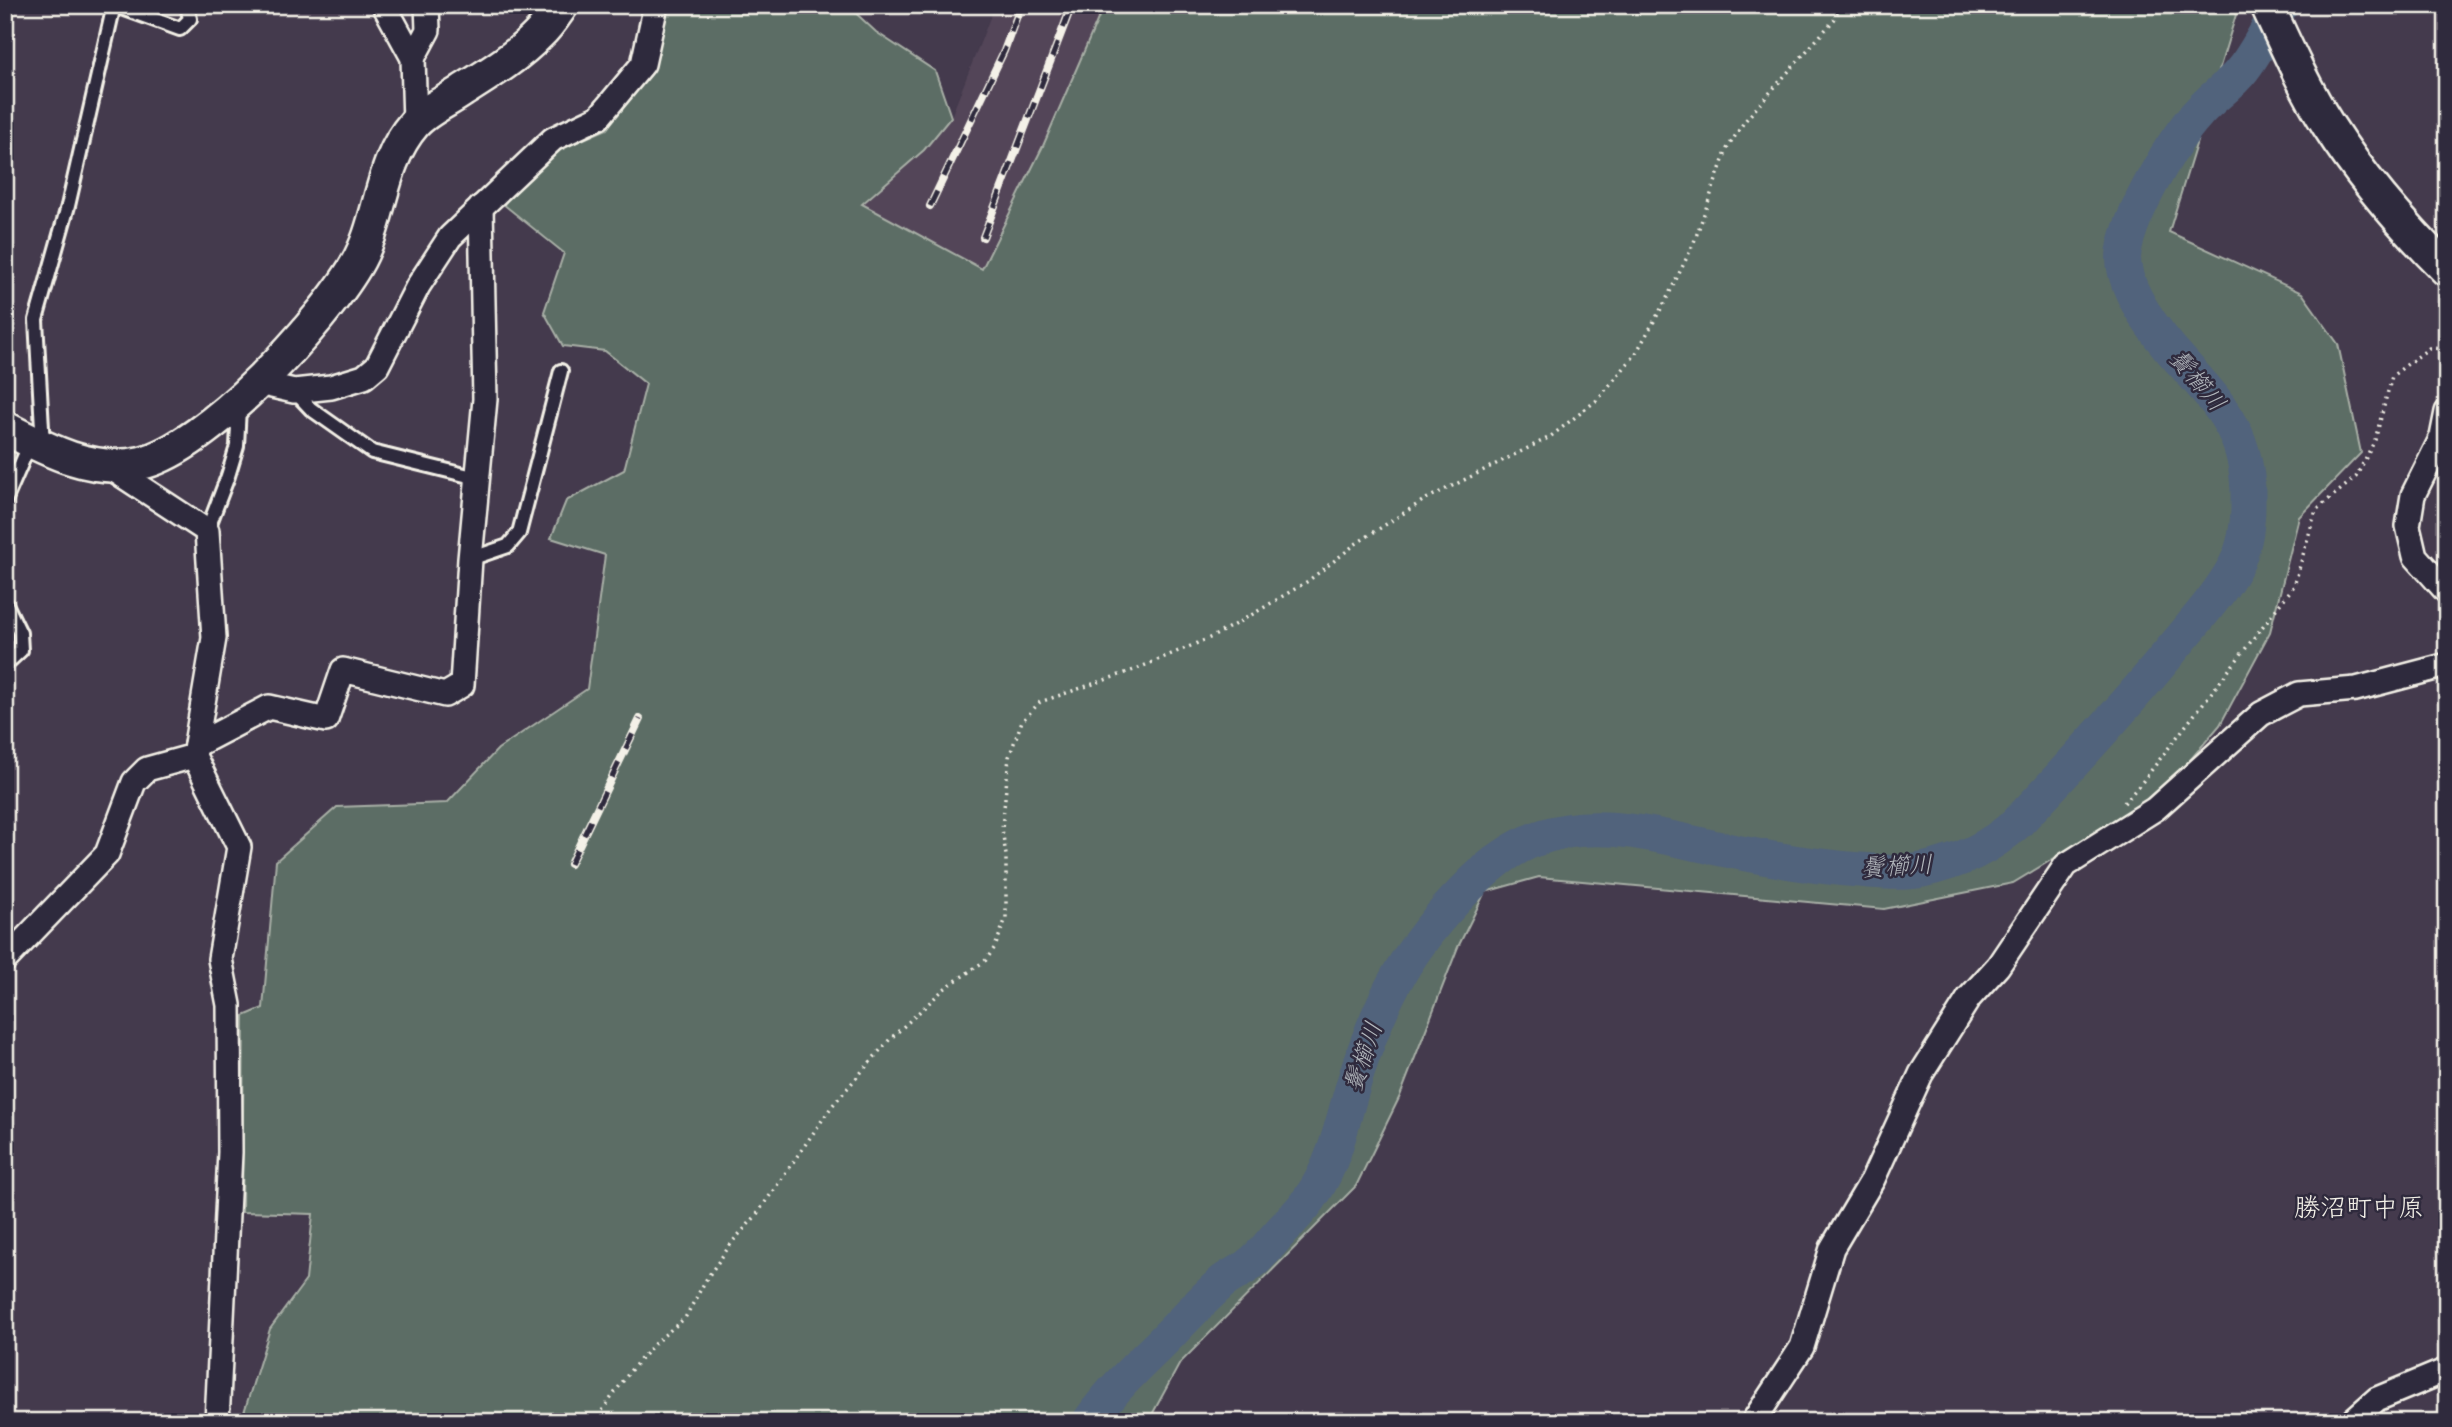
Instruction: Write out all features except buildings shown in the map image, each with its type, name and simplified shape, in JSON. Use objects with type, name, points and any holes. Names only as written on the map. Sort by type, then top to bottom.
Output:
[{"type":"street","points":[[384,5],[413,58],[415,122]]},
{"type":"street","points":[[413,58],[428,30],[427,5]]},
{"type":"street","points":[[26,439],[76,461],[108,466],[141,463],[172,450],[202,431],[249,391],[327,308],[357,264],[396,152],[415,122],[514,57],[540,34],[562,5]]},
{"type":"street","points":[[249,391],[294,391],[331,387],[364,377],[377,366],[418,286],[450,237],[553,139],[599,117],[643,64],[656,5]]},
{"type":"street","points":[[2267,5],[2327,124],[2360,171],[2447,270]]},
{"type":"street","points":[[5,960],[107,854],[134,782],[147,769],[195,751],[269,707],[326,720],[343,670],[445,695],[462,685],[485,398],[481,207]]},
{"type":"street","points":[[2447,412],[2442,437],[2413,495],[2407,526],[2415,556],[2447,592]]},
{"type":"street","points":[[108,466],[207,531],[214,638],[195,751],[239,847],[220,959],[229,1005],[230,1152],[217,1422]]},
{"type":"street","points":[[1753,1422],[1802,1347],[1832,1248],[1873,1179],[1921,1074],[1969,998],[1998,966],[2066,865],[2155,809],[2261,714],[2299,694],[2356,689],[2444,671]]},
{"type":"street","points":[[2351,1422],[2377,1399],[2447,1370]]},
{"type":"lane","points":[[5,501],[26,439],[36,320],[68,206],[114,5],[180,29],[190,19],[187,5]]},
{"type":"lane","points":[[470,559],[508,546],[519,533],[561,371]]},
{"type":"lane","points":[[207,531],[237,446],[249,391]]},
{"type":"lane","points":[[294,391],[311,409],[372,452],[477,478]]},
{"type":"lane","points":[[5,602],[20,633],[21,650],[5,665]]},
{"type":"path","points":[[594,1422],[631,1370],[656,1342],[685,1318],[713,1269],[755,1217],[832,1106],[890,1039],[944,989],[986,960],[995,947],[1006,918],[1006,855],[1002,829],[1009,757],[1022,721],[1040,702],[1134,670],[1214,636],[1254,614],[1308,581],[1357,543],[1424,500],[1550,437],[1597,400],[1635,355],[1667,300],[1693,245],[1727,149],[1744,122],[1834,20],[1841,5]]},
{"type":"path","points":[[2118,809],[2143,781],[2294,586],[2316,510],[2356,477],[2375,440],[2392,376],[2428,348],[2447,349]]},
{"type":"shaded area","points":[[995,5],[1104,5],[1043,146],[983,269],[861,204],[924,150],[951,117]]},
{"type":"green space","points":[[664,5],[847,5],[876,32],[935,71],[951,117],[924,150],[862,204],[982,269],[1043,146],[1104,5],[2239,5],[2169,232],[2302,293],[2338,344],[2361,453],[2299,517],[2270,632],[2220,725],[2161,794],[2013,883],[1884,909],[1539,877],[1485,892],[1458,947],[1400,1096],[1356,1186],[1180,1363],[1148,1422],[241,1422],[270,1329],[306,1280],[313,1214],[242,1212],[244,1016],[263,1008],[276,861],[337,807],[447,803],[498,749],[587,689],[605,555],[551,538],[566,501],[624,470],[646,384],[605,351],[563,346],[544,312],[564,253],[503,204],[549,154],[607,129],[658,56],[661,9]]},
{"type":"waterway","name":"鬢櫛川","points":[[1089,1422],[1132,1371],[1219,1285],[1257,1258],[1309,1200],[1328,1166],[1366,1048],[1386,998],[1399,975],[1412,953],[1446,910],[1504,856],[1522,845],[1551,834],[1572,830],[1615,829],[1839,868],[1899,872],[1935,867],[1985,847],[2007,832],[2147,679],[2211,602],[2235,566],[2247,528],[2247,481],[2239,442],[2231,425],[2210,394],[2162,339],[2142,311],[2128,280],[2124,252],[2134,218],[2176,141],[2198,113],[2243,69],[2281,5]]},
{"type":"railway","points":[[930,206],[1004,51],[1021,5]]},
{"type":"railway","points":[[983,237],[1072,5]]},
{"type":"railway","points":[[570,864],[640,719]]},
{"type":"district","name":"勝沼町中原","points":[[2359,1208]]}]
